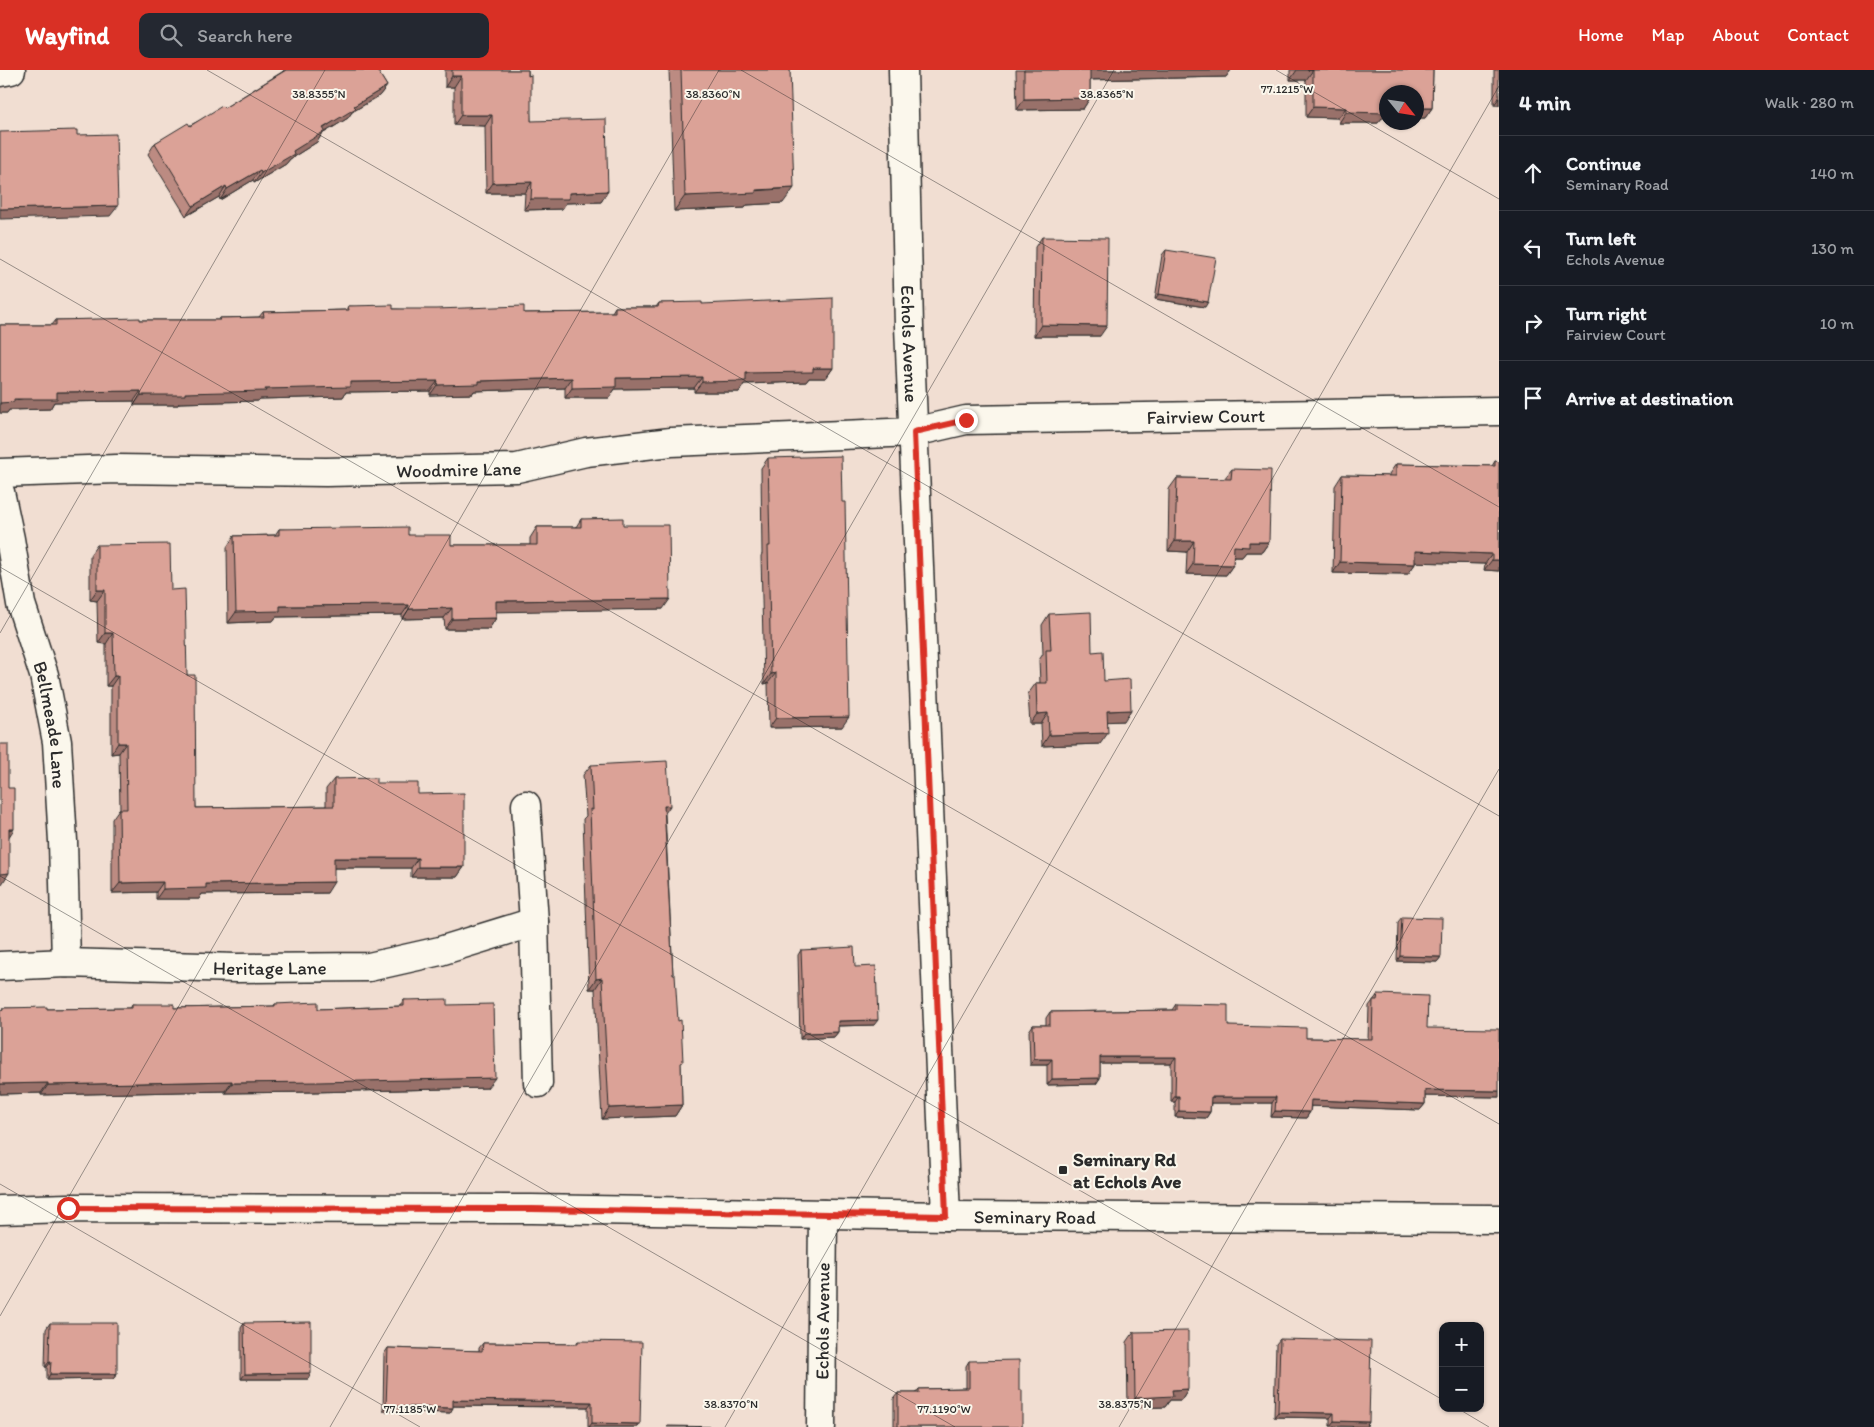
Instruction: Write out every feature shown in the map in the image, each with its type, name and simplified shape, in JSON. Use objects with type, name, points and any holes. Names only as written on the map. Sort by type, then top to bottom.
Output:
[{"type":"street","points":[[0,72],[11,70]]},
{"type":"street","name":"Echols Avenue","points":[[903,70],[909,326],[946,1216]]},
{"type":"street","name":"Fairview Court","points":[[914,432],[966,420],[1499,411]]},
{"type":"street","name":"Woodmire Lane","points":[[0,473],[117,469],[326,472],[517,468],[586,452],[671,442],[914,432]]},
{"type":"street","name":"Bellmeade Lane","points":[[0,492],[21,604],[44,675],[57,742],[63,841],[66,963]]},
{"type":"street","points":[[526,805],[534,922],[538,1083]]},
{"type":"street","name":"Heritage Lane","points":[[0,966],[66,963],[236,968],[369,967],[440,950],[534,922]]},
{"type":"street","name":"Seminary Road","points":[[0,1210],[68,1208],[532,1209],[946,1216],[1499,1219]]},
{"type":"street","name":"Echols Avenue","points":[[822,1427],[823,1214]]},
{"type":"building","points":[[286,70],[377,70],[387,86],[323,128],[325,131],[293,151],[294,154],[261,173],[260,170],[227,189],[226,186],[193,206],[155,143],[188,123],[190,126],[222,106],[224,108]]},
{"type":"building","points":[[452,70],[528,70],[528,76],[531,75],[531,121],[606,119],[608,191],[569,193],[569,199],[531,199],[532,182],[493,183],[492,115],[461,115],[461,76],[452,76]]},
{"type":"building","points":[[681,70],[790,70],[794,188],[756,190],[756,193],[685,196]]},
{"type":"building","points":[[1024,70],[1090,70],[1090,98],[1024,99]]},
{"type":"building","points":[[1313,70],[1433,70],[1432,108],[1424,108],[1424,85],[1379,85],[1379,113],[1346,112],[1346,108],[1313,107]]},
{"type":"building","points":[[77,130],[77,135],[116,134],[118,206],[0,209],[0,132]]},
{"type":"building","points":[[1042,237],[1108,238],[1107,326],[1041,325]]},
{"type":"building","points":[[1166,250],[1216,258],[1208,302],[1159,294]]},
{"type":"building","points":[[833,298],[833,368],[813,368],[813,372],[746,373],[746,381],[702,382],[702,377],[616,378],[616,387],[572,388],[572,378],[479,381],[479,384],[437,385],[438,381],[350,382],[350,387],[265,389],[266,391],[185,393],[185,395],[141,395],[141,391],[57,392],[57,399],[14,399],[14,402],[0,403],[0,325],[56,325],[56,320],[140,318],[140,320],[220,320],[220,318],[264,317],[263,312],[349,310],[348,306],[393,305],[393,309],[436,309],[524,306],[524,313],[615,312],[615,307],[658,307],[659,303],[702,302],[702,304]]},
{"type":"building","points":[[841,456],[842,502],[845,502],[849,717],[776,718],[776,673],[771,674],[768,458]]},
{"type":"building","points":[[1495,461],[1499,462],[1499,560],[1492,560],[1492,554],[1415,551],[1415,564],[1340,562],[1342,475],[1396,476],[1396,464],[1495,466]]},
{"type":"building","points":[[1232,469],[1271,470],[1269,542],[1249,542],[1249,547],[1234,546],[1233,565],[1193,564],[1194,541],[1175,541],[1177,478],[1231,479]]},
{"type":"building","points":[[623,518],[623,525],[669,525],[670,599],[496,601],[496,618],[452,619],[452,608],[409,609],[409,605],[280,606],[280,611],[236,612],[234,536],[279,535],[279,529],[408,527],[408,535],[451,535],[451,545],[537,545],[537,527],[581,527],[581,519]]},
{"type":"building","points":[[170,544],[171,590],[185,589],[187,675],[195,675],[196,808],[334,806],[334,779],[376,778],[376,783],[418,783],[418,794],[464,793],[464,867],[418,867],[418,858],[334,858],[334,882],[206,884],[206,888],[163,889],[163,882],[120,883],[119,809],[127,809],[126,743],[118,743],[118,676],[114,676],[113,633],[105,633],[105,590],[97,590],[97,545]]},
{"type":"building","points":[[1091,612],[1092,652],[1103,651],[1104,681],[1130,679],[1131,710],[1107,711],[1108,733],[1049,735],[1048,713],[1037,714],[1036,683],[1047,683],[1046,650],[1051,650],[1049,614]]},
{"type":"building","points":[[0,744],[8,744],[8,788],[14,788],[14,829],[9,829],[9,873],[0,874]]},
{"type":"building","points":[[667,761],[670,806],[664,806],[673,975],[675,975],[678,1021],[681,1020],[683,1062],[681,1063],[682,1105],[609,1108],[602,978],[596,979],[590,809],[593,810],[591,765]]},
{"type":"building","points":[[1402,917],[1442,918],[1441,957],[1400,956]]},
{"type":"building","points":[[854,947],[855,967],[876,966],[878,1020],[838,1021],[838,1032],[804,1033],[801,950]]},
{"type":"building","points":[[1378,994],[1428,996],[1427,1028],[1499,1029],[1499,1091],[1425,1090],[1425,1104],[1311,1100],[1310,1112],[1275,1111],[1276,1097],[1211,1097],[1210,1112],[1179,1111],[1179,1096],[1175,1096],[1176,1057],[1100,1057],[1100,1078],[1052,1079],[1052,1059],[1034,1059],[1033,1025],[1050,1025],[1050,1012],[1176,1010],[1176,1004],[1228,1005],[1228,1026],[1306,1028],[1306,1038],[1372,1039],[1373,1000],[1377,1000]]},
{"type":"building","points":[[447,999],[447,1005],[493,1004],[495,1078],[319,1082],[232,1083],[232,1081],[48,1085],[48,1083],[0,1084],[0,1010],[3,1010],[3,1008],[132,1008],[132,1004],[174,1004],[174,1008],[275,1006],[275,1004],[318,1002],[318,1009],[404,1006],[404,1000]]},
{"type":"building","points":[[311,1322],[311,1373],[245,1374],[244,1323]]},
{"type":"building","points":[[50,1323],[117,1323],[117,1374],[50,1374]]},
{"type":"building","points":[[1188,1331],[1188,1389],[1172,1390],[1173,1396],[1135,1398],[1134,1332]]},
{"type":"building","points":[[1280,1339],[1371,1341],[1369,1422],[1334,1421],[1334,1413],[1278,1412]]},
{"type":"building","points":[[578,1341],[642,1342],[640,1424],[592,1423],[592,1402],[453,1400],[453,1408],[386,1406],[388,1348],[482,1351],[483,1343],[578,1344]]},
{"type":"building","points":[[1019,1360],[1019,1390],[1022,1390],[1022,1427],[898,1427],[898,1393],[919,1393],[919,1389],[969,1388],[969,1361]]},
{"type":"building","points":[[667,1426],[726,1427],[667,1427]]},
{"type":"place","name":"Seminary Rd at Echols Ave","points":[[1063,1170]]},
{"type":"route","points":[[68,1208],[532,1209],[946,1216],[914,432],[966,420]]}]
